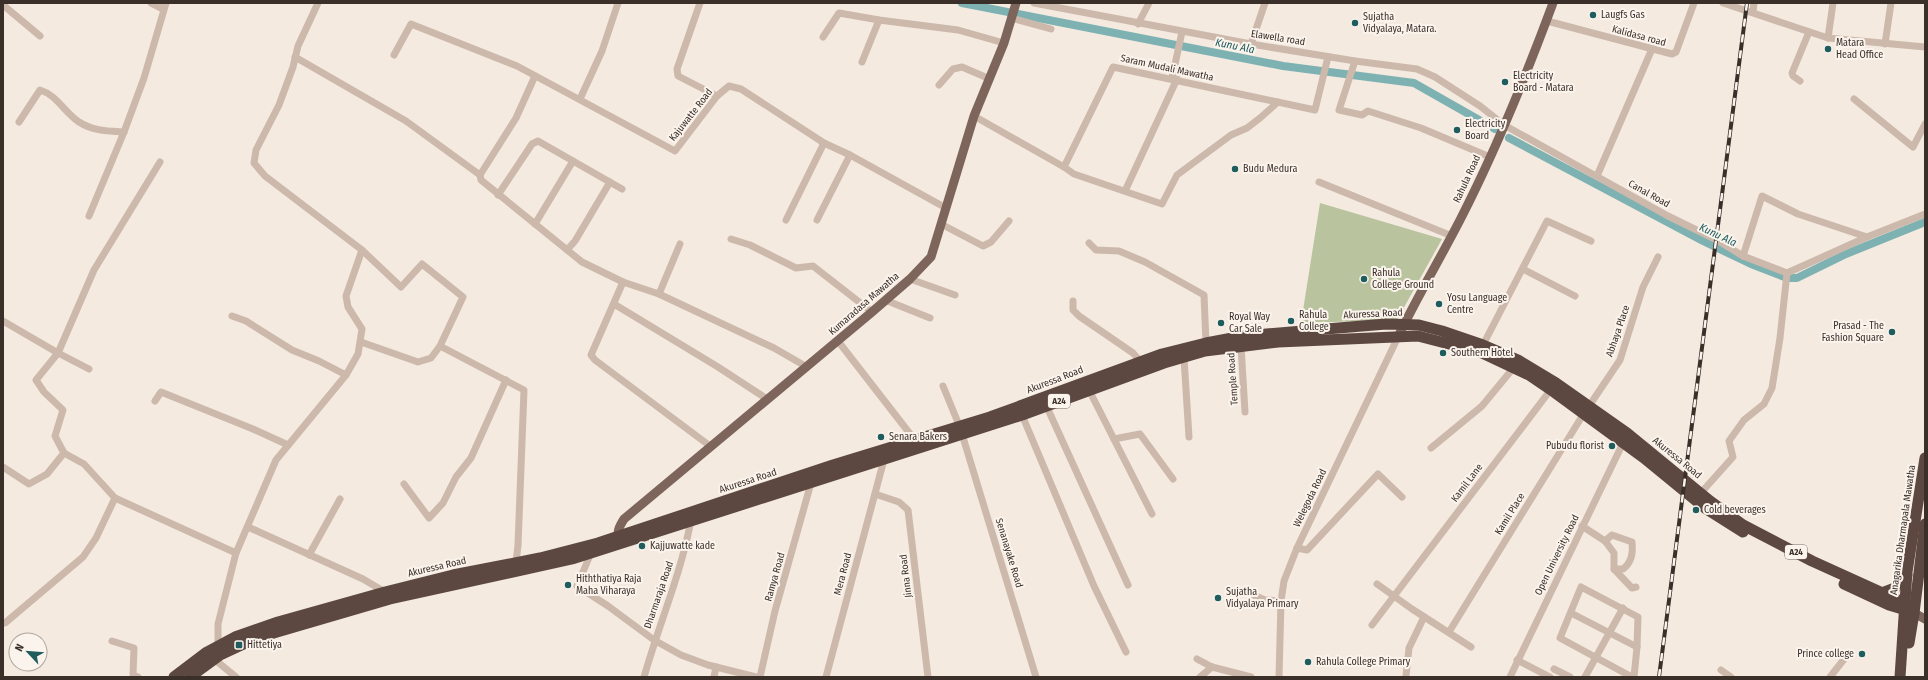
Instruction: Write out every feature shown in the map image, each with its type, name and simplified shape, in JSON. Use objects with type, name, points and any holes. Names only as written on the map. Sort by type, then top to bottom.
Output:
[{"type":"highway","name":"Akuressa Road","points":[[190,677],[235,637],[278,622],[385,592],[542,567],[591,553],[619,540],[960,430],[990,416],[1060,395],[1140,361],[1206,343],[1271,333],[1404,324],[1434,329],[1483,345],[1553,386],[1586,410],[1648,450],[1698,496],[1756,532],[1898,600],[1908,609]]},
{"type":"highway","name":"Akuressa Road","points":[[174,677],[217,654],[277,632],[516,563],[619,540],[691,520],[811,483],[914,439],[1022,415],[1046,405],[1060,395],[1089,390],[1144,369],[1205,351],[1278,342],[1418,336],[1455,344],[1516,364]]},
{"type":"highway","name":"Akuressa Road","points":[[1586,410],[1623,443],[1698,496],[1752,538],[1889,606],[1908,609]]},
{"type":"highway","name":"Anagarika Dharmapala Mawatha","points":[[1908,609],[1907,575],[1925,458]]},
{"type":"highway","name":"Anagarika Dharmapala Mawatha","points":[[1901,677],[1908,609],[1925,524]]},
{"type":"highway","points":[[1882,593],[1895,588],[1907,575]]},
{"type":"main road","name":"Kumaradasa Mawatha","points":[[619,540],[619,527],[624,519],[872,312],[910,279],[931,257],[974,116],[1004,43],[1016,3]]},
{"type":"main road","name":"Rahula Road","points":[[1398,337],[1452,236],[1490,157],[1553,3]]},
{"type":"main road","points":[[1908,609],[1925,620]]},
{"type":"street","points":[[90,216],[144,78],[164,6],[151,3]]},
{"type":"street","points":[[318,3],[298,46],[279,105],[256,150],[254,163],[265,176],[362,250],[401,287],[422,264],[463,297],[440,346],[431,358],[418,362],[361,342]]},
{"type":"street","points":[[580,99],[602,51],[618,3]]},
{"type":"street","points":[[700,3],[677,69],[678,76],[717,96]]},
{"type":"street","name":"Elawella road","points":[[1034,3],[1138,24],[1250,44],[1328,57],[1417,69],[1435,77],[1480,106],[1504,125]]},
{"type":"street","points":[[1138,24],[1149,3]]},
{"type":"street","points":[[1250,44],[1265,3]]},
{"type":"street","name":"Kalidasa road","points":[[1546,21],[1672,54],[1676,52],[1694,3]]},
{"type":"street","points":[[1723,3],[1828,38],[1925,47]]},
{"type":"street","points":[[1753,12],[1754,3]]},
{"type":"street","points":[[1828,38],[1833,3]]},
{"type":"street","points":[[1885,44],[1891,3]]},
{"type":"street","points":[[3,5],[40,36]]},
{"type":"street","points":[[823,37],[839,12],[879,20],[958,30],[1004,43]]},
{"type":"street","points":[[1011,18],[1051,29]]},
{"type":"street","points":[[862,62],[879,20]]},
{"type":"street","name":"Kajuwatte Road","points":[[394,55],[411,24],[516,66],[675,151],[717,96],[729,86],[741,89],[824,143],[850,155],[946,208]]},
{"type":"street","points":[[1126,192],[1175,79],[1182,32]]},
{"type":"street","points":[[1800,81],[1793,76],[1792,72],[1809,32]]},
{"type":"street","points":[[1597,176],[1652,49]]},
{"type":"street","points":[[295,57],[406,121],[480,175]]},
{"type":"street","name":"Saram Mudali Mawatha","points":[[1064,167],[1113,67],[1315,110],[1328,57]]},
{"type":"street","points":[[1355,61],[1339,110],[1362,115],[1368,111],[1421,128],[1490,157]]},
{"type":"street","points":[[939,85],[953,69],[962,67],[990,79]]},
{"type":"street","points":[[535,76],[516,118],[480,175],[480,180],[582,262],[624,282],[659,294],[774,348],[807,367]]},
{"type":"street","points":[[19,122],[40,90],[48,93],[78,121],[98,131],[124,132]]},
{"type":"street","points":[[1854,99],[1913,147],[1925,124]]},
{"type":"street","points":[[974,116],[1074,174],[1162,204],[1177,175],[1231,135],[1248,128],[1278,102]]},
{"type":"street","name":"Canal Road","points":[[1504,125],[1743,256],[1787,273]]},
{"type":"street","points":[[498,195],[532,144],[538,141],[622,188]]},
{"type":"street","points":[[786,220],[824,143]]},
{"type":"street","points":[[817,220],[850,155]]},
{"type":"street","points":[[535,224],[573,161]]},
{"type":"street","points":[[160,162],[94,270],[58,353],[36,380],[44,392],[63,410],[55,436],[64,453],[84,464],[115,498],[236,553]]},
{"type":"street","points":[[567,250],[575,242],[610,182]]},
{"type":"street","points":[[1319,182],[1452,236]]},
{"type":"street","points":[[1743,256],[1762,196],[1798,214],[1867,237]]},
{"type":"street","points":[[1698,496],[1733,457],[1729,441],[1744,420],[1764,404],[1772,388],[1780,338],[1787,273],[1867,237],[1925,214]]},
{"type":"street","points":[[941,224],[984,246],[991,242],[1009,221]]},
{"type":"street","points":[[1483,345],[1547,221],[1591,241]]},
{"type":"street","points":[[731,239],[750,245],[796,268],[813,266],[872,312]]},
{"type":"street","points":[[1089,243],[1096,250],[1119,251],[1145,262],[1204,295],[1206,343]]},
{"type":"street","points":[[659,294],[680,244]]},
{"type":"street","points":[[236,677],[217,654],[218,624],[236,553],[276,460],[346,375],[358,354],[362,329],[348,307],[346,296],[362,250]]},
{"type":"street","name":"Abhaya Place","points":[[1586,410],[1620,360],[1643,287],[1658,257]]},
{"type":"street","points":[[1523,269],[1575,296]]},
{"type":"street","points":[[910,279],[955,295]]},
{"type":"street","points":[[624,282],[591,355],[594,360],[710,446]]},
{"type":"street","points":[[885,300],[930,318]]},
{"type":"street","points":[[1073,301],[1073,310],[1079,316],[1133,353],[1140,361]]},
{"type":"street","points":[[614,304],[767,399]]},
{"type":"street","points":[[232,316],[246,321],[292,350],[319,361],[346,375]]},
{"type":"street","points":[[3,321],[89,369]]},
{"type":"street","name":"Welegoda Road","points":[[1279,677],[1281,601],[1284,581],[1297,548],[1398,337]]},
{"type":"street","points":[[838,341],[914,439]]},
{"type":"street","points":[[440,346],[524,390],[516,563]]},
{"type":"street","name":"Temple Road","points":[[1241,346],[1245,412]]},
{"type":"street","points":[[1184,358],[1189,437]]},
{"type":"street","points":[[1431,448],[1482,406],[1516,364]]},
{"type":"street","points":[[404,484],[429,518],[443,503],[456,477],[470,458],[506,380]]},
{"type":"street","name":"Senanayake Road","points":[[943,386],[960,430],[1036,677]]},
{"type":"street","name":"Kamil Lane","points":[[1372,625],[1553,386]]},
{"type":"street","points":[[1089,390],[1152,514]]},
{"type":"street","points":[[155,401],[161,392],[253,429],[288,445]]},
{"type":"street","points":[[1046,405],[1128,585]]},
{"type":"street","name":"Kamil Place","points":[[1449,632],[1586,410]]},
{"type":"street","points":[[1022,415],[1094,586],[1126,652]]},
{"type":"street","points":[[1114,439],[1140,434],[1173,479]]},
{"type":"street","name":"Open University Road","points":[[1510,677],[1623,443]]},
{"type":"street","points":[[3,467],[29,484],[47,474],[64,453]]},
{"type":"street","points":[[879,455],[880,476]]},
{"type":"street","name":"Mera Road","points":[[826,677],[880,476],[879,455]]},
{"type":"street","points":[[1297,548],[1307,550],[1378,474],[1402,497]]},
{"type":"street","name":"Ramya Road","points":[[760,677],[775,611],[811,483]]},
{"type":"street","name":"Jinna Road","points":[[875,494],[899,502],[908,510],[928,677]]},
{"type":"street","points":[[3,623],[5,623],[83,557],[96,538],[115,498]]},
{"type":"street","points":[[309,555],[340,499]]},
{"type":"street","name":"Dharmaraja Road","points":[[644,677],[654,640],[680,568],[691,520]]},
{"type":"street","points":[[1582,526],[1605,541],[1614,553],[1614,569],[1632,588],[1636,587]]},
{"type":"street","points":[[248,527],[364,579],[385,592]]},
{"type":"street","points":[[1605,541],[1612,535],[1616,535],[1632,542],[1633,553],[1628,565],[1623,569],[1614,569]]},
{"type":"street","points":[[591,553],[577,586],[608,606],[654,640],[681,655],[716,667],[756,677]]},
{"type":"street","points":[[1377,584],[1424,617],[1471,647]]},
{"type":"street","points":[[1581,587],[1623,608],[1638,617],[1637,647],[1632,677],[1560,638],[1581,587]]},
{"type":"street","points":[[1251,594],[1265,600],[1281,601]]},
{"type":"street","points":[[1585,677],[1623,608]]},
{"type":"street","points":[[1571,613],[1637,647]]},
{"type":"street","points":[[1406,676],[1409,648],[1424,617]]},
{"type":"street","points":[[112,641],[134,648],[133,675],[138,677]]},
{"type":"street","points":[[1830,677],[1845,658]]},
{"type":"street","points":[[1197,659],[1212,667],[1251,677]]},
{"type":"street","points":[[1517,660],[1550,677]]},
{"type":"street","points":[[714,677],[716,667]]},
{"type":"street","points":[[1200,677],[1212,667]]},
{"type":"street","points":[[1554,668],[1570,677]]},
{"type":"street","points":[[1721,670],[1731,677]]},
{"type":"green space","name":"Rahula College Ground","points":[[1320,203],[1442,239],[1397,320],[1301,323]]},
{"type":"waterway","name":"Kunu Ala","points":[[962,3],[1283,66],[1414,83],[1495,129]]},
{"type":"waterway","name":"Kunu Ala","points":[[1509,138],[1703,241],[1751,264],[1787,278],[1797,278],[1846,254],[1925,222]]},
{"type":"railway","points":[[1659,677],[1747,3]]},
{"type":"place","name":"Laugfs Gas","points":[[1593,15]]},
{"type":"place","name":"Sujatha Vidyalaya, Matara.","points":[[1355,23]]},
{"type":"place","name":"Matara Head Office","points":[[1828,49]]},
{"type":"place","name":"Electricity Board - Matara","points":[[1505,82]]},
{"type":"place","name":"Electricity Board","points":[[1457,130]]},
{"type":"place","name":"Budu Medura","points":[[1235,169]]},
{"type":"place","name":"Rahula College Ground","points":[[1364,279]]},
{"type":"place","name":"Yosu Language Centre","points":[[1439,304]]},
{"type":"place","name":"Rahula College","points":[[1291,321]]},
{"type":"place","name":"Royal Way Car Sale","points":[[1221,323]]},
{"type":"place","name":"Prasad - The Fashion Square","points":[[1892,332]]},
{"type":"place","name":"Southern Hotel","points":[[1443,353]]},
{"type":"place","name":"Senara Bakers","points":[[881,437]]},
{"type":"place","name":"Pubudu florist","points":[[1612,446]]},
{"type":"place","name":"Cold beverages","points":[[1696,510]]},
{"type":"place","name":"Kajjuwatte kade","points":[[642,546]]},
{"type":"place","name":"Hiththatiya Raja Maha Viharaya","points":[[568,585]]},
{"type":"place","name":"Sujatha Vidyalaya Primary","points":[[1218,598]]},
{"type":"place","name":"Hittetiya","points":[[239,645]]},
{"type":"place","name":"Prince college","points":[[1862,654]]},
{"type":"place","name":"Rahula College Primary","points":[[1308,662]]}]
